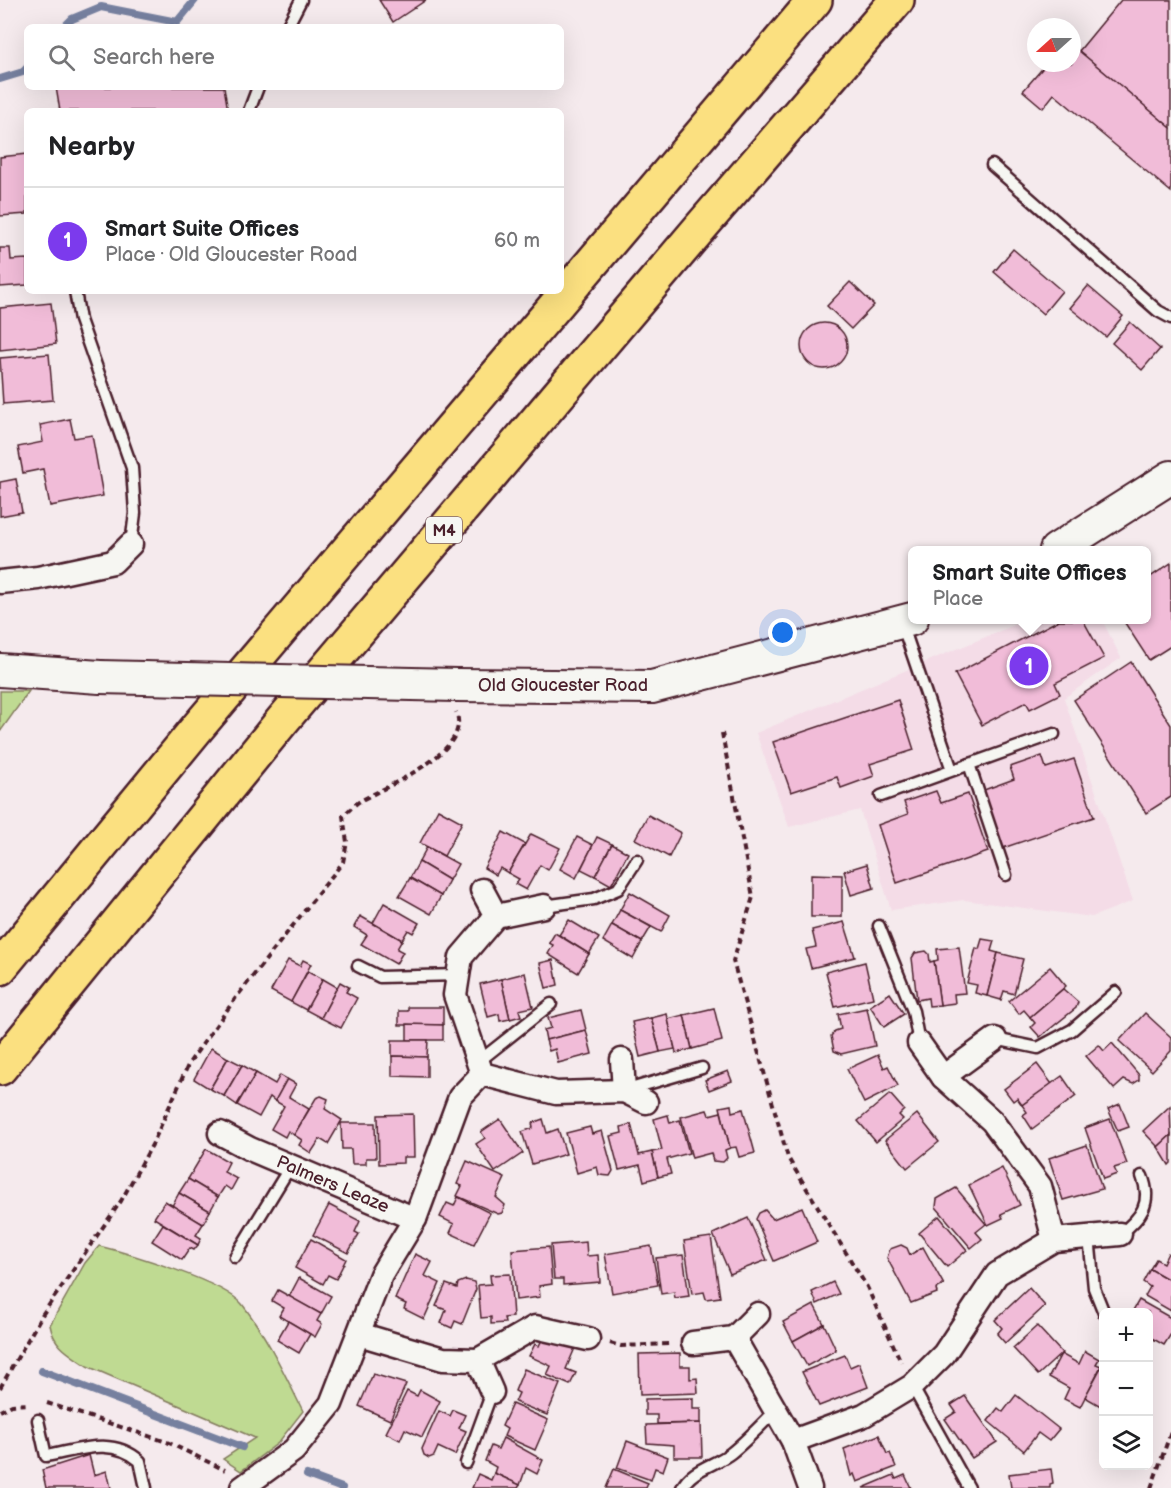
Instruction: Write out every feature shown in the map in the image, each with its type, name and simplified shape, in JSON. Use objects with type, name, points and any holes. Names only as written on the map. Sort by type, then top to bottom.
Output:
[{"type":"highway","points":[[0,968],[198,727],[815,0]]},
{"type":"highway","name":"M4","points":[[0,1068],[282,721],[700,228],[897,0]]},
{"type":"main road","points":[[1062,546],[1171,477]]},
{"type":"main road","name":"Old Gloucester Road","points":[[0,670],[100,677],[652,687],[907,621]]},
{"type":"street","points":[[0,582],[38,578],[113,562],[130,544]]},
{"type":"street","points":[[482,890],[496,916]]},
{"type":"street","points":[[480,1068],[455,995],[461,957],[496,916],[544,906]]},
{"type":"street","points":[[943,1077],[995,1039]]},
{"type":"street","points":[[919,1043],[943,1077],[992,1121],[1040,1186],[1054,1240]]},
{"type":"street","points":[[622,1060],[624,1091]]},
{"type":"street","points":[[480,1068],[556,1093],[624,1091],[646,1102]]},
{"type":"street","points":[[242,1488],[294,1450],[331,1404],[381,1275],[415,1219],[460,1097],[480,1068]]},
{"type":"street","name":"Palmers Leaze","points":[[220,1133],[290,1167],[415,1219]]},
{"type":"street","points":[[793,1441],[864,1415],[912,1386],[944,1354],[997,1274],[1054,1240],[1120,1234]]},
{"type":"street","points":[[693,1343],[734,1338],[758,1314]]},
{"type":"street","points":[[359,1334],[442,1359],[478,1360],[534,1327],[588,1339]]},
{"type":"street","points":[[734,1338],[793,1441],[810,1488]]},
{"type":"street","points":[[478,1360],[492,1392]]},
{"type":"lane","points":[[289,24],[301,0]]},
{"type":"lane","points":[[250,108],[257,90]]},
{"type":"lane","points":[[992,165],[1158,311],[1171,318]]},
{"type":"lane","points":[[76,294],[80,320],[132,468],[135,513],[130,544]]},
{"type":"lane","points":[[907,621],[952,770]]},
{"type":"lane","points":[[881,796],[1054,734]]},
{"type":"lane","points":[[969,764],[1006,875]]},
{"type":"lane","points":[[544,906],[594,899],[618,889],[637,860]]},
{"type":"lane","points":[[879,926],[913,1011],[919,1043]]},
{"type":"lane","points":[[358,966],[380,977],[458,975]]},
{"type":"lane","points":[[995,1039],[1038,1048],[1072,1029],[1116,992]]},
{"type":"lane","points":[[480,1068],[551,1004]]},
{"type":"lane","points":[[624,1091],[702,1068]]},
{"type":"lane","points":[[235,1257],[290,1167]]},
{"type":"lane","points":[[1120,1234],[1143,1211],[1148,1191],[1142,1176]]},
{"type":"lane","points":[[1089,1237],[1094,1288],[1102,1308]]},
{"type":"lane","points":[[912,1386],[969,1488]]},
{"type":"lane","points":[[466,1463],[492,1392]]},
{"type":"lane","points":[[682,1488],[685,1482],[703,1469],[730,1454],[775,1411]]},
{"type":"lane","points":[[38,1420],[46,1456],[106,1446],[118,1447],[140,1461],[146,1488]]},
{"type":"path","points":[[0,1388],[42,1315],[121,1201],[153,1143],[189,1063],[235,999],[343,862],[347,842],[343,816],[358,802],[396,783],[443,752],[457,734],[460,722],[456,712],[449,706],[456,685]]},
{"type":"path","points":[[722,733],[753,897],[733,961],[788,1158],[867,1287]]},
{"type":"path","points":[[588,1339],[621,1346],[693,1343]]},
{"type":"path","points":[[1151,1488],[1171,1432]]},
{"type":"shaded area","points":[[1016,624],[1104,624],[1121,658],[1064,698],[1133,901],[1092,917],[964,900],[891,910],[860,810],[789,827],[756,733]]},
{"type":"green space","points":[[0,691],[29,691],[0,732]]},
{"type":"green space","points":[[99,1246],[196,1278],[232,1295],[242,1304],[268,1342],[303,1411],[278,1443],[241,1471],[223,1459],[255,1438],[87,1366],[59,1344],[50,1325],[85,1263]]},
{"type":"building","points":[[379,0],[426,0],[393,22]]},
{"type":"building","points":[[1121,0],[1171,0],[1171,128],[1081,53],[1081,49]]},
{"type":"building","points":[[1081,53],[1171,128],[1171,192],[1054,94],[1043,108],[1023,91],[1039,72],[1081,72]]},
{"type":"building","points":[[56,90],[224,90],[228,108],[60,108]]},
{"type":"building","points":[[24,154],[24,214],[0,216],[0,157]]},
{"type":"building","points":[[0,248],[10,248],[11,260],[24,259],[24,285],[0,287]]},
{"type":"building","points":[[1013,249],[1062,291],[1043,314],[994,272]]},
{"type":"building","points":[[850,282],[874,305],[851,329],[827,306]]},
{"type":"building","points":[[1088,286],[1123,316],[1106,337],[1070,308]]},
{"type":"building","points":[[51,303],[56,344],[0,350],[0,308]]},
{"type":"building","points":[[1130,322],[1160,349],[1142,370],[1112,343]]},
{"type":"building","points":[[824,323],[833,324],[841,329],[846,337],[846,355],[841,363],[833,368],[824,369],[815,368],[807,363],[802,355],[801,346],[802,337],[807,329],[815,324]]},
{"type":"building","points":[[49,354],[53,400],[3,404],[0,358]]},
{"type":"building","points":[[70,419],[74,438],[92,435],[103,496],[50,506],[43,469],[23,473],[18,447],[43,442],[40,425]]},
{"type":"building","points":[[16,479],[22,512],[0,516],[0,482]]},
{"type":"building","points":[[1171,563],[1171,646],[1149,660],[1126,624],[1151,624],[1151,577]]},
{"type":"building","points":[[1051,624],[1085,624],[1104,658],[1055,683],[1060,694],[1030,709],[1026,702],[982,725],[955,674]]},
{"type":"building","points":[[1131,662],[1171,725],[1171,797],[1146,813],[1074,700]]},
{"type":"building","points":[[898,700],[914,750],[870,764],[874,776],[841,788],[837,777],[791,792],[773,742]]},
{"type":"building","points":[[1042,756],[1046,768],[1074,759],[1094,817],[1003,848],[984,790],[1014,779],[1010,767]]},
{"type":"building","points":[[936,791],[941,803],[968,794],[988,852],[897,883],[878,825],[908,814],[904,802]]},
{"type":"building","points":[[438,809],[462,822],[444,856],[420,843]]},
{"type":"building","points":[[648,815],[681,833],[669,857],[635,839]]},
{"type":"building","points":[[503,832],[525,844],[508,873],[500,868],[496,875],[484,868]]},
{"type":"building","points":[[531,834],[560,848],[548,870],[540,865],[526,890],[515,884],[519,879],[508,873]]},
{"type":"building","points":[[577,837],[593,845],[576,878],[560,869]]},
{"type":"building","points":[[597,837],[612,844],[595,876],[581,869]]},
{"type":"building","points":[[612,844],[628,853],[611,885],[595,876]]},
{"type":"building","points":[[427,847],[458,864],[449,880],[419,862]]},
{"type":"building","points":[[419,862],[449,880],[441,896],[410,878]]},
{"type":"building","points":[[867,864],[874,888],[851,895],[844,871]]},
{"type":"building","points":[[811,874],[842,875],[842,917],[811,917]]},
{"type":"building","points":[[410,878],[441,896],[431,914],[399,896]]},
{"type":"building","points":[[630,892],[670,915],[661,932],[620,910]]},
{"type":"building","points":[[384,903],[419,923],[413,933],[408,930],[402,940],[373,923]]},
{"type":"building","points":[[620,910],[651,927],[642,942],[612,925]]},
{"type":"building","points":[[360,916],[402,940],[397,949],[403,952],[396,964],[361,944],[367,935],[354,927]]},
{"type":"building","points":[[569,920],[599,938],[589,954],[559,935]]},
{"type":"building","points":[[844,922],[855,957],[811,968],[806,949],[816,947],[812,930]]},
{"type":"building","points":[[612,925],[642,942],[633,959],[603,941]]},
{"type":"building","points":[[555,933],[589,954],[578,973],[548,954],[553,945],[549,943]]},
{"type":"building","points":[[982,939],[994,941],[991,951],[998,953],[987,996],[975,993],[977,985],[967,983],[976,948],[979,949]]},
{"type":"building","points":[[959,947],[965,993],[954,994],[955,1003],[940,1005],[934,961],[938,960],[937,949]]},
{"type":"building","points":[[926,951],[930,962],[934,961],[940,1005],[929,1006],[928,998],[917,1000],[912,958],[915,953]]},
{"type":"building","points":[[998,953],[1023,959],[1014,994],[1004,991],[1001,1000],[987,996]]},
{"type":"building","points":[[288,960],[300,966],[303,960],[311,964],[291,1002],[271,991]]},
{"type":"building","points":[[553,960],[558,985],[546,988],[540,963]]},
{"type":"building","points":[[865,962],[873,998],[835,1007],[826,972]]},
{"type":"building","points":[[1050,967],[1066,986],[1030,1017],[1024,1010],[1019,1014],[1009,1001]]},
{"type":"building","points":[[308,971],[323,979],[306,1010],[291,1002]]},
{"type":"building","points":[[525,973],[533,1007],[519,1010],[521,1016],[510,1019],[501,979]]},
{"type":"building","points":[[323,979],[337,987],[321,1018],[306,1010]]},
{"type":"building","points":[[501,979],[510,1019],[500,1021],[499,1014],[488,1017],[480,984]]},
{"type":"building","points":[[340,982],[349,987],[346,992],[357,998],[341,1028],[321,1018]]},
{"type":"building","points":[[1063,989],[1078,1002],[1076,1008],[1040,1037],[1031,1027],[1035,1023],[1030,1017]]},
{"type":"building","points":[[890,993],[904,1014],[884,1027],[870,1006]]},
{"type":"building","points":[[408,1007],[443,1007],[443,1025],[399,1025],[399,1011],[408,1011]]},
{"type":"building","points":[[714,1008],[722,1041],[692,1049],[684,1015]]},
{"type":"building","points":[[867,1008],[875,1046],[841,1054],[834,1051],[831,1036],[835,1031],[841,1029],[838,1014]]},
{"type":"building","points":[[581,1010],[586,1030],[546,1040],[544,1030],[551,1028],[548,1018]]},
{"type":"building","points":[[1145,1013],[1171,1037],[1171,1051],[1152,1071],[1119,1041]]},
{"type":"building","points":[[667,1014],[675,1049],[660,1052],[651,1018]]},
{"type":"building","points":[[684,1015],[692,1049],[676,1053],[668,1019]]},
{"type":"building","points":[[651,1018],[660,1052],[640,1057],[632,1022]]},
{"type":"building","points":[[407,1024],[443,1025],[443,1040],[407,1040]]},
{"type":"building","points":[[586,1030],[592,1054],[558,1063],[555,1049],[549,1051],[546,1040]]},
{"type":"building","points":[[392,1040],[428,1040],[427,1057],[392,1056]]},
{"type":"building","points":[[1112,1043],[1139,1075],[1139,1080],[1133,1084],[1124,1080],[1114,1089],[1086,1056],[1099,1045],[1104,1051]]},
{"type":"building","points":[[211,1048],[228,1058],[210,1089],[194,1079]]},
{"type":"building","points":[[878,1055],[884,1068],[888,1066],[898,1086],[864,1103],[847,1069]]},
{"type":"building","points":[[392,1056],[427,1057],[427,1077],[392,1076]]},
{"type":"building","points":[[228,1058],[242,1065],[224,1096],[210,1089]]},
{"type":"building","points":[[1037,1064],[1052,1084],[1022,1105],[1017,1098],[1013,1101],[1004,1089]]},
{"type":"building","points":[[242,1065],[256,1073],[237,1105],[224,1096]]},
{"type":"building","points":[[728,1071],[732,1081],[709,1090],[705,1080]]},
{"type":"building","points":[[256,1073],[275,1084],[280,1075],[287,1079],[275,1101],[270,1097],[259,1117],[237,1105]]},
{"type":"building","points":[[1062,1076],[1076,1096],[1032,1129],[1023,1115],[1027,1112],[1022,1105]]},
{"type":"building","points":[[287,1079],[296,1084],[289,1097],[309,1109],[294,1135],[288,1131],[285,1137],[271,1129],[284,1106],[275,1101]]},
{"type":"building","points":[[890,1094],[904,1110],[899,1115],[903,1119],[876,1142],[858,1121]]},
{"type":"building","points":[[321,1096],[328,1099],[325,1109],[342,1120],[328,1144],[320,1139],[311,1153],[299,1145],[302,1140],[294,1135],[316,1098]]},
{"type":"building","points":[[1120,1104],[1129,1127],[1118,1131],[1108,1109]]},
{"type":"building","points":[[731,1105],[732,1112],[743,1109],[755,1153],[739,1157],[736,1147],[730,1148],[720,1107]]},
{"type":"building","points":[[1170,1106],[1171,1135],[1158,1147],[1143,1131]]},
{"type":"building","points":[[707,1110],[709,1115],[721,1112],[730,1148],[725,1150],[727,1158],[723,1162],[713,1161],[711,1153],[692,1158],[681,1117]]},
{"type":"building","points":[[413,1114],[414,1157],[403,1157],[403,1163],[379,1164],[378,1115]]},
{"type":"building","points":[[917,1114],[939,1142],[907,1168],[885,1140]]},
{"type":"building","points":[[668,1115],[670,1123],[680,1120],[689,1153],[667,1159],[671,1174],[658,1177],[652,1152],[662,1150],[654,1119]]},
{"type":"building","points":[[500,1119],[523,1153],[495,1172],[476,1144],[485,1138],[481,1132]]},
{"type":"building","points":[[543,1119],[547,1133],[558,1129],[566,1154],[532,1164],[522,1132],[533,1128],[532,1123]]},
{"type":"building","points":[[1110,1119],[1127,1164],[1114,1168],[1117,1174],[1103,1179],[1085,1128]]},
{"type":"building","points":[[341,1123],[375,1123],[376,1158],[366,1158],[366,1164],[352,1164],[351,1149],[342,1149]]},
{"type":"building","points":[[631,1124],[639,1155],[652,1152],[658,1177],[644,1181],[640,1165],[619,1170],[610,1136],[622,1133],[621,1127]]},
{"type":"building","points":[[590,1127],[592,1134],[602,1131],[613,1171],[610,1176],[599,1175],[597,1167],[577,1173],[566,1133]]},
{"type":"building","points":[[1171,1135],[1171,1163],[1169,1165],[1158,1147]]},
{"type":"building","points":[[1087,1145],[1102,1189],[1063,1200],[1049,1158]]},
{"type":"building","points":[[206,1149],[229,1162],[224,1172],[237,1179],[231,1190],[225,1186],[218,1197],[188,1179]]},
{"type":"building","points":[[467,1161],[505,1178],[496,1197],[505,1205],[502,1213],[498,1214],[457,1196],[462,1186],[457,1184]]},
{"type":"building","points":[[1002,1168],[1020,1205],[1001,1214],[1003,1218],[988,1225],[969,1185]]},
{"type":"building","points":[[188,1179],[218,1197],[210,1211],[179,1193]]},
{"type":"building","points":[[956,1188],[986,1224],[976,1232],[982,1239],[971,1248],[936,1207],[937,1199]]},
{"type":"building","points":[[179,1193],[210,1211],[203,1224],[172,1206]]},
{"type":"building","points":[[458,1197],[490,1213],[474,1244],[450,1233],[454,1224],[440,1217],[447,1203],[454,1206]]},
{"type":"building","points":[[165,1201],[203,1224],[196,1235],[201,1238],[198,1245],[154,1218]]},
{"type":"building","points":[[329,1205],[360,1221],[355,1232],[359,1234],[348,1253],[313,1235]]},
{"type":"building","points":[[802,1207],[817,1242],[774,1261],[756,1219],[759,1213],[765,1210],[773,1219]]},
{"type":"building","points":[[939,1216],[967,1250],[947,1267],[919,1233]]},
{"type":"building","points":[[748,1218],[767,1260],[730,1274],[713,1234]]},
{"type":"building","points":[[163,1224],[198,1245],[194,1250],[190,1248],[182,1260],[152,1241]]},
{"type":"building","points":[[711,1237],[720,1297],[706,1299],[704,1292],[692,1294],[684,1241]]},
{"type":"building","points":[[311,1239],[346,1259],[336,1279],[328,1275],[323,1284],[295,1268]]},
{"type":"building","points":[[586,1242],[587,1256],[598,1255],[600,1282],[563,1285],[563,1279],[554,1279],[551,1245]]},
{"type":"building","points":[[901,1245],[907,1248],[910,1255],[923,1247],[944,1285],[936,1289],[937,1293],[911,1303],[887,1258],[890,1249]]},
{"type":"building","points":[[651,1246],[658,1285],[612,1293],[605,1254]]},
{"type":"building","points":[[549,1247],[552,1284],[539,1286],[540,1297],[516,1300],[512,1250]]},
{"type":"building","points":[[1168,1253],[1171,1255],[1171,1281],[1150,1269],[1156,1259],[1163,1263]]},
{"type":"building","points":[[415,1254],[432,1262],[425,1276],[440,1283],[424,1319],[404,1309],[406,1304],[395,1299]]},
{"type":"building","points":[[683,1255],[689,1296],[675,1298],[674,1292],[661,1294],[656,1258]]},
{"type":"building","points":[[1150,1269],[1171,1281],[1171,1311],[1145,1296],[1150,1287],[1143,1282]]},
{"type":"building","points":[[510,1274],[513,1317],[504,1318],[505,1323],[491,1324],[491,1317],[481,1318],[478,1285],[491,1284],[490,1275]]},
{"type":"building","points":[[299,1278],[331,1296],[321,1314],[289,1297]]},
{"type":"building","points":[[466,1280],[474,1282],[476,1289],[462,1324],[455,1321],[452,1328],[441,1323],[446,1310],[436,1306],[446,1284],[457,1288],[458,1283]]},
{"type":"building","points":[[833,1282],[839,1294],[817,1304],[812,1292]]},
{"type":"building","points":[[1029,1288],[1045,1306],[1005,1343],[997,1334],[1002,1328],[995,1320]]},
{"type":"building","points":[[278,1290],[321,1314],[317,1321],[322,1324],[315,1337],[279,1316],[284,1308],[272,1301]]},
{"type":"building","points":[[1139,1300],[1171,1318],[1171,1334],[1164,1345],[1153,1339],[1153,1308],[1134,1308]]},
{"type":"building","points":[[814,1305],[824,1324],[793,1341],[783,1322]]},
{"type":"building","points":[[288,1321],[310,1334],[299,1353],[277,1340]]},
{"type":"building","points":[[824,1324],[836,1350],[807,1366],[793,1341]]},
{"type":"building","points":[[1037,1326],[1062,1353],[1038,1375],[1013,1348]]},
{"type":"building","points":[[544,1335],[575,1348],[566,1369],[576,1373],[570,1385],[547,1375],[551,1366],[529,1356],[535,1344],[539,1346]]},
{"type":"building","points":[[1085,1351],[1099,1359],[1096,1364],[1099,1365],[1099,1370],[1080,1407],[1064,1399],[1069,1388],[1049,1377],[1061,1354],[1079,1364]]},
{"type":"building","points":[[680,1353],[680,1366],[690,1366],[690,1379],[697,1378],[698,1393],[640,1395],[639,1354]]},
{"type":"building","points":[[845,1355],[850,1367],[859,1363],[868,1387],[819,1406],[802,1372]]},
{"type":"building","points":[[524,1369],[560,1384],[547,1415],[515,1402],[519,1393],[515,1391]]},
{"type":"building","points":[[1099,1371],[1099,1405],[1085,1397]]},
{"type":"building","points":[[373,1374],[406,1384],[390,1420],[359,1406]]},
{"type":"building","points":[[420,1390],[440,1401],[422,1437],[405,1429],[400,1440],[386,1433],[407,1391],[417,1396]]},
{"type":"building","points":[[1016,1395],[1059,1429],[1049,1441],[1038,1433],[1024,1451],[988,1421],[998,1408],[1003,1412]]},
{"type":"building","points":[[965,1396],[997,1442],[972,1458],[945,1419],[956,1412],[951,1405]]},
{"type":"building","points":[[693,1398],[693,1409],[701,1409],[701,1423],[657,1424],[657,1415],[645,1415],[645,1399]]},
{"type":"building","points":[[512,1404],[548,1420],[535,1450],[504,1436],[507,1429],[502,1426]]},
{"type":"building","points":[[453,1410],[465,1415],[459,1428],[466,1431],[455,1455],[438,1447],[434,1456],[429,1458],[424,1455],[422,1449],[439,1411],[450,1416]]},
{"type":"building","points":[[701,1423],[702,1457],[674,1457],[674,1445],[647,1443],[646,1425]]},
{"type":"building","points":[[879,1435],[887,1454],[890,1453],[896,1467],[857,1482],[854,1474],[851,1476],[844,1449]]},
{"type":"building","points":[[503,1438],[543,1460],[537,1474],[526,1468],[520,1485],[494,1473],[496,1467],[485,1461],[491,1446],[498,1449]]},
{"type":"building","points":[[627,1441],[668,1457],[663,1471],[655,1468],[651,1480],[617,1468]]},
{"type":"building","points":[[89,1455],[94,1475],[107,1471],[111,1488],[46,1488],[42,1470]]},
{"type":"building","points":[[614,1469],[648,1483],[646,1488],[606,1488]]},
{"type":"building","points":[[1051,1469],[1053,1483],[1050,1484],[1050,1488],[1011,1488],[1009,1474]]},
{"type":"building","points":[[494,1473],[520,1485],[518,1488],[472,1488],[478,1474],[491,1480]]},
{"type":"building","points":[[894,1475],[896,1479],[905,1475],[911,1488],[863,1488]]},
{"type":"waterway","points":[[67,24],[72,19],[101,7],[177,22],[195,0]]},
{"type":"waterway","points":[[0,79],[24,71]]},
{"type":"waterway","points":[[42,1371],[242,1447]]},
{"type":"waterway","points":[[307,1475],[342,1488]]},
{"type":"place","name":"Smart Suite Offices","points":[[1029,666]]}]
